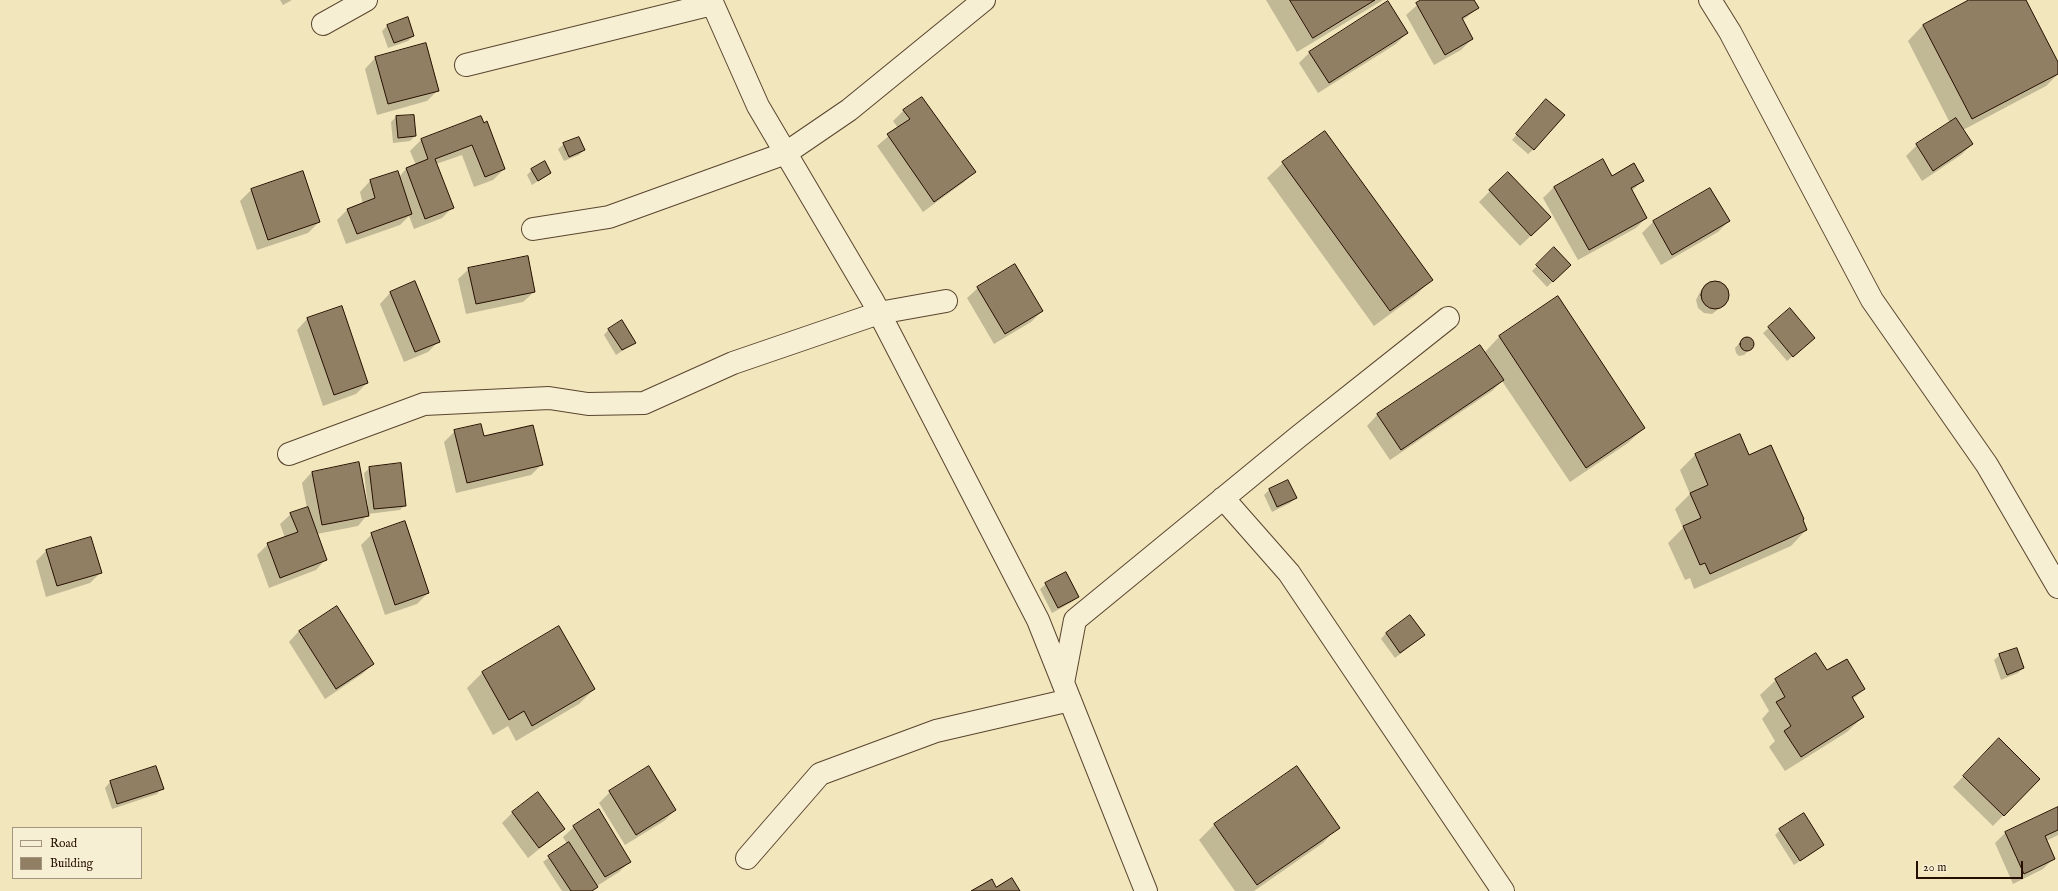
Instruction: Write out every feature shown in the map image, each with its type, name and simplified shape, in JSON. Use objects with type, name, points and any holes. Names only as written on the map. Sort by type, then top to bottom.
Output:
[{"type":"street","points":[[323,24],[366,0]]},
{"type":"street","points":[[533,229],[609,217],[786,153],[849,110],[984,0]]},
{"type":"street","points":[[1710,0],[1730,32],[1872,300],[1987,465],[2058,587]]},
{"type":"street","points":[[466,65],[711,2],[758,106],[879,313],[1038,620],[1146,891]]},
{"type":"street","points":[[289,454],[424,404],[549,398],[588,404],[644,403],[733,364],[879,313],[946,301]]},
{"type":"street","points":[[1067,692],[1075,620],[1223,498],[1448,318]]},
{"type":"street","points":[[1223,498],[1289,573],[1503,891]]},
{"type":"street","points":[[747,858],[820,774],[936,731],[1067,692]]},
{"type":"building","points":[[1290,0],[1375,0],[1313,38]]},
{"type":"building","points":[[1421,0],[1474,0],[1479,8],[1462,18],[1473,39],[1445,55],[1416,3]]},
{"type":"building","points":[[1969,0],[2026,0],[2058,62],[2058,74],[1972,119],[1923,25]]},
{"type":"building","points":[[1388,1],[1408,33],[1329,83],[1309,52]]},
{"type":"building","points":[[408,17],[414,36],[394,43],[387,25]]},
{"type":"building","points":[[426,43],[439,91],[388,104],[375,57]]},
{"type":"building","points":[[922,97],[976,172],[934,202],[887,134],[910,119],[903,110]]},
{"type":"building","points":[[1546,99],[1565,115],[1534,150],[1516,134]]},
{"type":"building","points":[[414,115],[416,136],[398,138],[396,116]]},
{"type":"building","points":[[481,116],[484,123],[487,121],[505,169],[485,177],[472,145],[435,159],[454,208],[425,219],[406,168],[428,159],[421,139]]},
{"type":"building","points":[[1956,118],[1973,144],[1933,171],[1916,144]]},
{"type":"building","points":[[1325,131],[1433,280],[1390,311],[1282,162]]},
{"type":"building","points":[[579,137],[585,150],[569,157],[563,143]]},
{"type":"building","points":[[1603,159],[1612,176],[1634,163],[1644,181],[1631,188],[1647,218],[1589,250],[1554,187]]},
{"type":"building","points":[[545,161],[551,173],[538,181],[531,169]]},
{"type":"building","points":[[303,171],[320,222],[268,240],[251,189]]},
{"type":"building","points":[[398,171],[412,214],[357,234],[347,209],[375,198],[370,180]]},
{"type":"building","points":[[1508,172],[1551,217],[1531,236],[1489,190]]},
{"type":"building","points":[[1710,188],[1730,221],[1672,255],[1653,221]]},
{"type":"building","points":[[1554,247],[1571,265],[1553,282],[1536,265]]},
{"type":"building","points":[[528,256],[535,292],[476,304],[468,268]]},
{"type":"building","points":[[1015,264],[1043,311],[1005,334],[977,287]]},
{"type":"building","points":[[415,281],[440,342],[415,352],[390,292]]},
{"type":"building","points":[[1715,281],[1725,285],[1729,295],[1725,305],[1715,309],[1705,305],[1701,295],[1705,285]]},
{"type":"building","points":[[1558,296],[1645,428],[1586,468],[1499,336]]},
{"type":"building","points":[[342,306],[368,383],[334,395],[307,318]]},
{"type":"building","points":[[1790,308],[1815,338],[1793,357],[1768,327]]},
{"type":"building","points":[[622,320],[636,343],[622,350],[608,329]]},
{"type":"building","points":[[1747,337],[1752,339],[1754,344],[1752,349],[1747,351],[1742,349],[1740,344],[1742,339]]},
{"type":"building","points":[[1480,345],[1504,380],[1401,450],[1377,414]]},
{"type":"building","points":[[481,424],[484,436],[533,425],[543,465],[467,483],[454,430]]},
{"type":"building","points":[[1740,434],[1749,455],[1771,445],[1804,519],[1803,520],[1807,530],[1710,574],[1705,563],[1700,565],[1683,526],[1701,518],[1690,493],[1708,485],[1695,454]]},
{"type":"building","points":[[359,462],[369,516],[322,525],[312,472]]},
{"type":"building","points":[[401,463],[406,506],[374,509],[369,467]]},
{"type":"building","points":[[1288,480],[1297,498],[1277,507],[1269,489]]},
{"type":"building","points":[[308,507],[327,560],[280,578],[267,543],[298,532],[290,513]]},
{"type":"building","points":[[405,521],[429,593],[395,605],[371,533]]},
{"type":"building","points":[[91,537],[102,573],[57,586],[46,550]]},
{"type":"building","points":[[1066,572],[1079,597],[1058,608],[1045,583]]},
{"type":"building","points":[[337,606],[374,664],[336,689],[299,631]]},
{"type":"building","points":[[1410,615],[1425,635],[1400,653],[1386,633]]},
{"type":"building","points":[[559,626],[595,689],[532,726],[524,711],[509,720],[482,672]]},
{"type":"building","points":[[2017,648],[2024,668],[2007,675],[1999,654]]},
{"type":"building","points":[[1816,653],[1827,670],[1847,659],[1865,689],[1852,697],[1864,717],[1801,757],[1784,731],[1791,726],[1776,702],[1785,697],[1775,679]]},
{"type":"building","points":[[1999,738],[2040,779],[2004,816],[1963,776]]},
{"type":"building","points":[[156,766],[164,789],[117,804],[110,781]]},
{"type":"building","points":[[649,766],[676,810],[636,835],[609,791]]},
{"type":"building","points":[[1297,766],[1340,828],[1257,885],[1214,824]]},
{"type":"building","points":[[538,792],[565,829],[539,848],[512,812]]},
{"type":"building","points":[[2058,807],[2058,830],[2045,836],[2055,859],[2024,874],[2005,832]]},
{"type":"building","points":[[599,809],[631,862],[605,877],[573,826]]},
{"type":"building","points":[[1804,813],[1824,845],[1800,861],[1779,829]]},
{"type":"building","points":[[569,842],[598,887],[592,891],[571,891],[548,856]]},
{"type":"building","points":[[1012,878],[1020,891],[971,891],[992,879],[996,887]]}]
